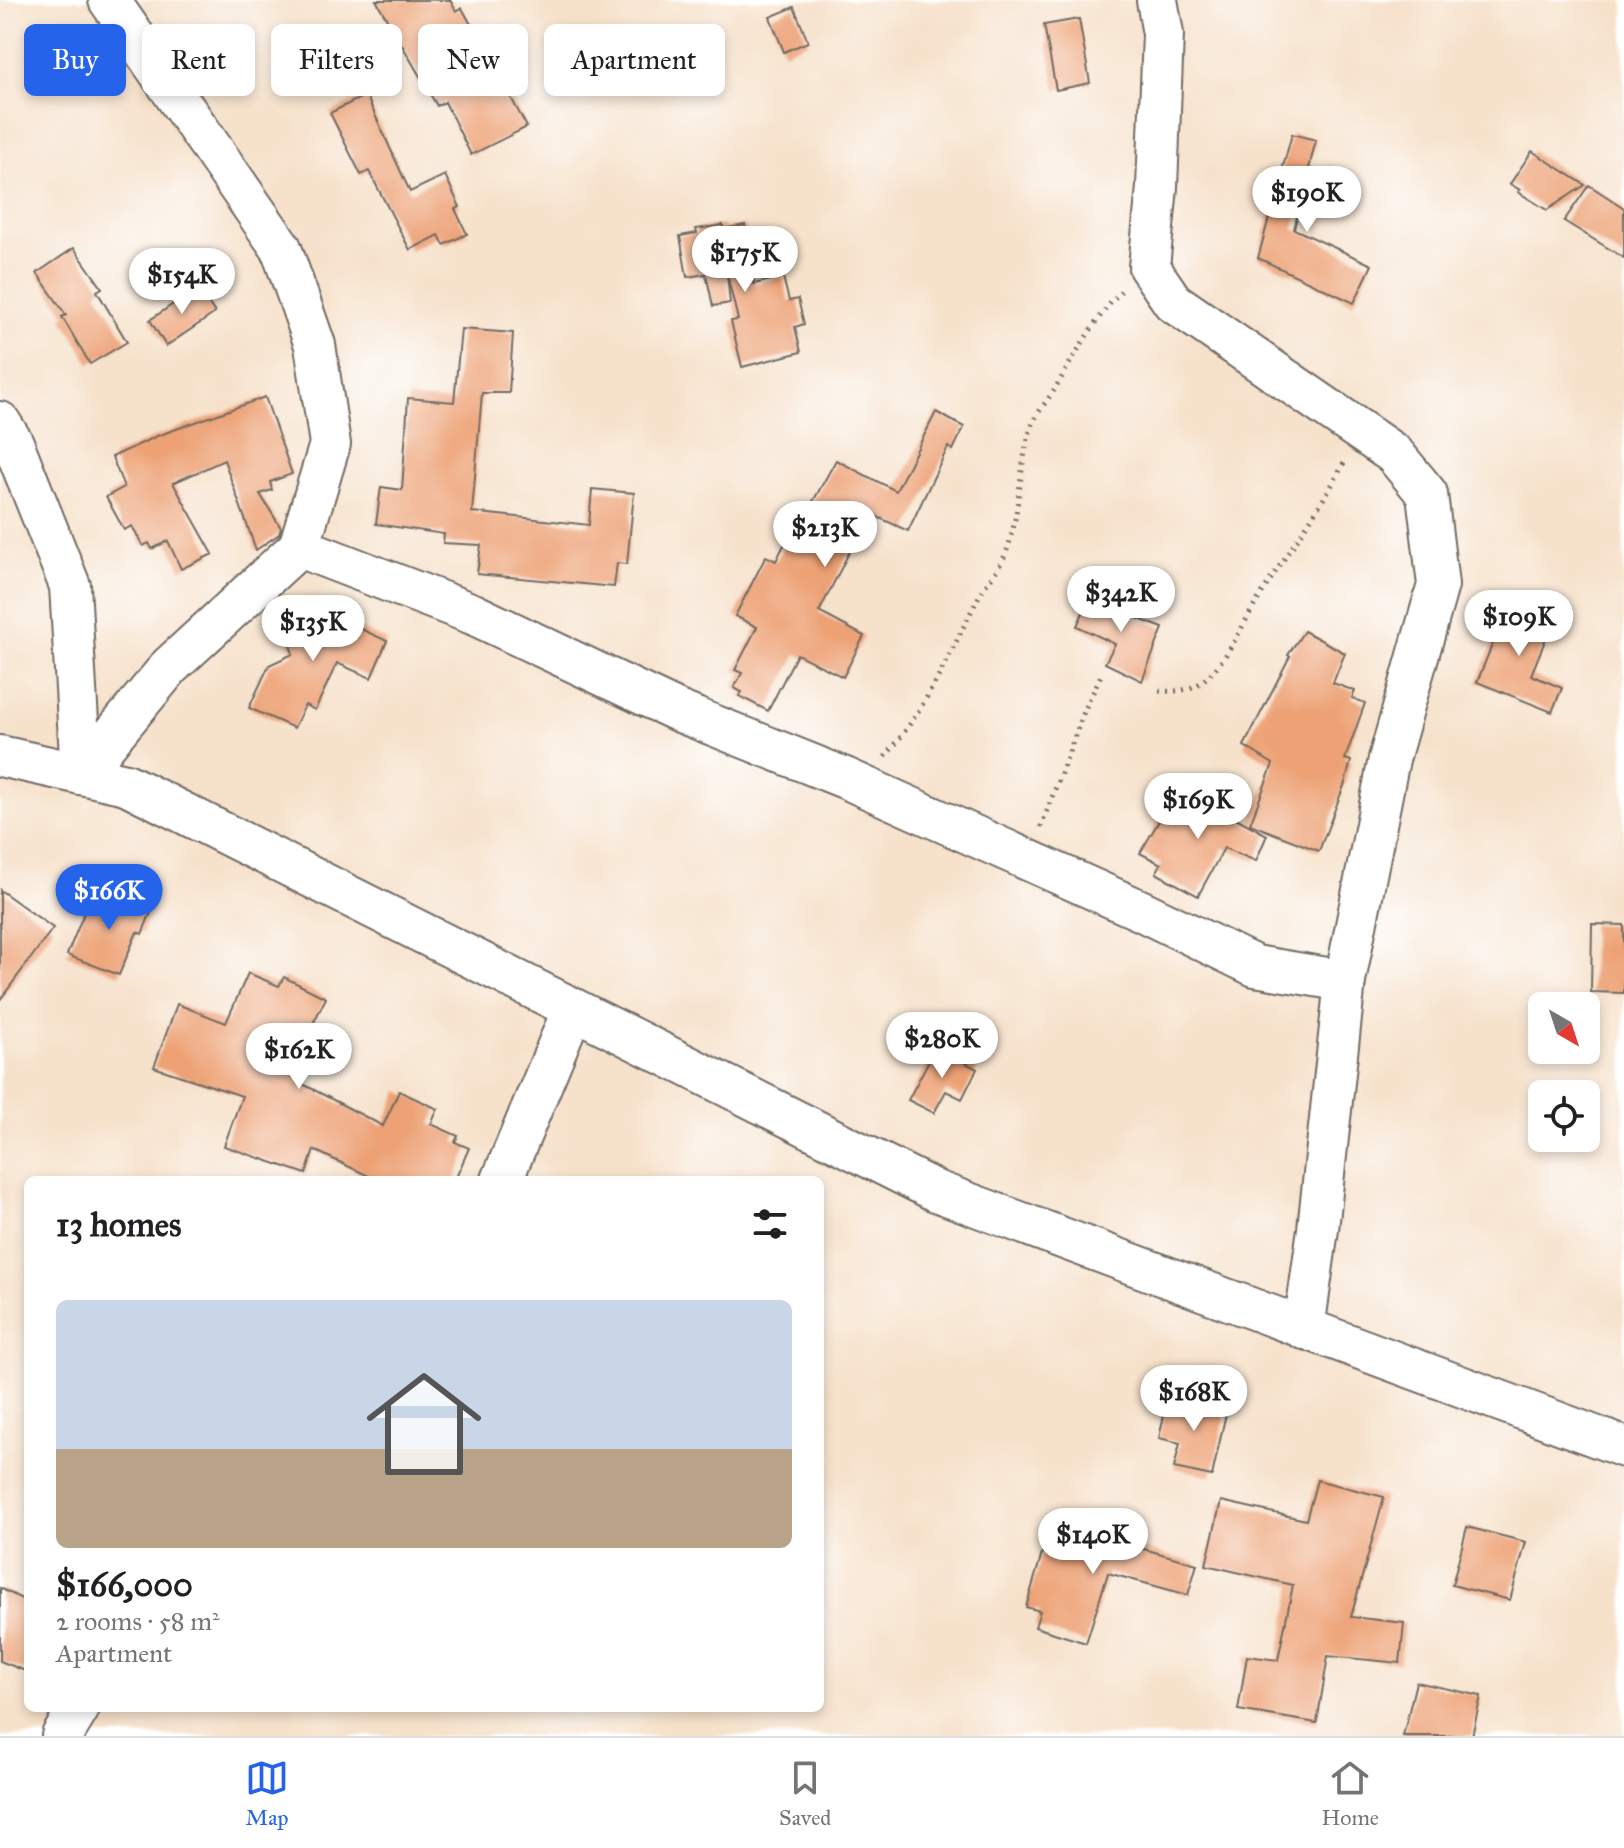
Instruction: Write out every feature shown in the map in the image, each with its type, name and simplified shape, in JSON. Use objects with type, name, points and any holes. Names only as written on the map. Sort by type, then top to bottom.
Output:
[{"type":"street","points":[[81,774],[170,666],[299,547],[330,444],[315,345],[281,248],[109,0]]},
{"type":"street","points":[[1157,0],[1163,34],[1157,187],[1149,267],[1173,302],[1394,454],[1427,494],[1438,585],[1389,759],[1345,981],[1304,1329]]},
{"type":"street","points":[[0,422],[13,443],[70,586],[81,774]]},
{"type":"street","points":[[299,547],[473,614],[678,711],[845,778],[1142,911],[1255,966],[1345,981]]},
{"type":"street","points":[[0,756],[126,784],[936,1191],[1624,1447]]},
{"type":"street","points":[[504,1176],[573,1009]]},
{"type":"street","points":[[62,1736],[77,1712]]},
{"type":"path","points":[[845,778],[884,758],[908,730],[930,694],[978,598],[1004,557],[1017,515],[1020,478],[1032,426],[1078,350],[1119,293],[1149,267]]},
{"type":"path","points":[[1159,691],[1178,692],[1203,681],[1230,650],[1258,600],[1319,510],[1361,430]]},
{"type":"path","points":[[1027,861],[1085,709],[1103,671]]},
{"type":"building","points":[[376,0],[450,0],[456,11],[462,8],[471,24],[418,24],[418,73],[402,45],[402,24],[390,24]]},
{"type":"building","points":[[794,7],[808,42],[784,52],[770,17]]},
{"type":"building","points":[[1079,19],[1090,83],[1056,90],[1044,25]]},
{"type":"building","points":[[366,96],[410,192],[445,175],[460,207],[455,209],[467,234],[444,245],[439,235],[410,250],[369,171],[361,175],[330,113]]},
{"type":"building","points":[[431,96],[510,96],[527,127],[471,155],[445,102],[437,106]]},
{"type":"building","points":[[1292,134],[1316,140],[1294,229],[1372,265],[1354,303],[1258,258]]},
{"type":"building","points":[[1532,151],[1585,185],[1547,210],[1518,192],[1520,190],[1510,184]]},
{"type":"building","points":[[1589,185],[1624,208],[1624,258],[1564,221]]},
{"type":"building","points":[[723,225],[723,229],[745,225],[754,284],[783,277],[789,301],[798,299],[804,324],[795,327],[801,352],[742,367],[731,321],[738,320],[727,274],[730,303],[713,306],[706,274],[687,277],[680,236],[697,233],[696,229]]},
{"type":"building","points":[[74,248],[102,288],[97,291],[127,342],[90,364],[62,317],[66,315],[37,273]]},
{"type":"building","points":[[198,287],[215,313],[166,346],[150,320]]},
{"type":"building","points":[[461,329],[513,333],[509,393],[482,393],[472,512],[589,525],[592,489],[634,493],[627,564],[617,563],[614,587],[477,574],[481,545],[443,543],[444,534],[376,524],[381,487],[402,490],[408,398],[454,402]]},
{"type":"building","points":[[265,397],[292,474],[270,482],[272,490],[260,494],[281,528],[279,534],[256,550],[224,460],[173,483],[213,554],[181,569],[168,541],[152,549],[149,543],[143,546],[132,526],[124,530],[106,497],[124,487],[112,457],[157,436]]},
{"type":"building","points":[[936,412],[964,427],[953,450],[948,447],[908,531],[869,513],[819,612],[864,636],[843,677],[797,654],[768,711],[739,696],[742,692],[734,688],[742,673],[735,670],[757,627],[735,616],[766,556],[776,561],[801,511],[806,514],[836,460],[896,491]]},
{"type":"building","points":[[1093,590],[1122,602],[1118,611],[1163,628],[1142,681],[1105,663],[1115,644],[1077,626]]},
{"type":"building","points":[[298,600],[387,641],[371,678],[337,663],[315,710],[305,705],[294,728],[249,708],[269,665],[293,654],[285,630]]},
{"type":"building","points":[[1508,603],[1553,621],[1531,675],[1562,688],[1552,712],[1477,682],[1495,638],[1492,636]]},
{"type":"building","points":[[1304,631],[1345,653],[1333,683],[1355,691],[1352,698],[1365,703],[1345,759],[1351,761],[1345,783],[1319,851],[1250,824],[1273,764],[1244,746],[1288,655]]},
{"type":"building","points":[[1179,787],[1267,835],[1256,861],[1224,848],[1198,896],[1156,873],[1161,864],[1140,853]]},
{"type":"building","points":[[0,890],[53,928],[0,1000]]},
{"type":"building","points":[[99,893],[113,898],[114,895],[152,910],[142,934],[137,932],[119,975],[67,955],[86,908],[92,910]]},
{"type":"building","points":[[1592,924],[1624,925],[1624,993],[1591,992]]},
{"type":"building","points":[[248,973],[279,986],[284,977],[326,998],[297,1055],[307,1059],[297,1081],[383,1126],[399,1091],[438,1109],[431,1124],[458,1136],[455,1142],[469,1148],[457,1176],[369,1176],[314,1150],[306,1174],[224,1146],[242,1096],[154,1067],[177,1004],[226,1023]]},
{"type":"building","points":[[936,1047],[977,1069],[962,1099],[946,1091],[934,1113],[908,1100]]},
{"type":"building","points":[[1168,1396],[1227,1409],[1212,1476],[1174,1468],[1180,1443],[1159,1438]]},
{"type":"building","points":[[1317,1480],[1384,1497],[1351,1617],[1404,1623],[1400,1663],[1328,1656],[1317,1723],[1238,1710],[1247,1656],[1278,1660],[1293,1585],[1206,1565],[1221,1501],[1306,1520]]},
{"type":"building","points":[[1062,1517],[1101,1528],[1098,1536],[1197,1564],[1188,1595],[1108,1573],[1086,1643],[1035,1627],[1040,1611],[1026,1607],[1047,1537],[1055,1539]]},
{"type":"building","points":[[1467,1527],[1526,1542],[1510,1600],[1452,1585]]},
{"type":"building","points":[[0,1588],[24,1600],[24,1670],[0,1661]]},
{"type":"building","points":[[1416,1682],[1481,1696],[1472,1736],[1403,1736]]}]
